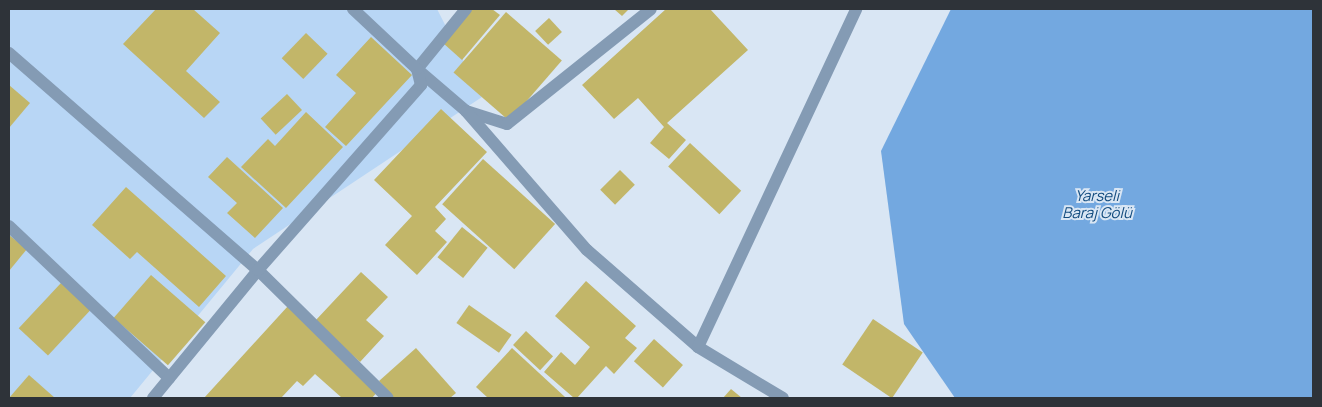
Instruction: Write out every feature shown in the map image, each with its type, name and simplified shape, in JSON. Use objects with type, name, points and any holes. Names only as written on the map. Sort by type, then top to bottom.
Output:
[{"type":"street","points":[[353,9],[417,69],[466,111],[587,250],[698,347],[783,398]]},
{"type":"street","points":[[417,69],[466,9]]},
{"type":"street","points":[[466,111],[507,124],[651,9]]},
{"type":"street","points":[[698,347],[856,9]]},
{"type":"street","points":[[9,53],[258,270],[388,398]]},
{"type":"street","points":[[153,398],[258,270],[421,85],[417,69]]},
{"type":"street","points":[[9,226],[169,378]]},
{"type":"shaded area","points":[[9,9],[437,9],[482,97],[253,249],[130,398],[9,398]]},
{"type":"water","name":"Yarseli Baraj Gölü","points":[[951,9],[1313,9],[1313,398],[955,398],[904,324],[881,151]]},
{"type":"building","points":[[156,9],[193,9],[220,33],[186,71],[220,102],[204,118],[123,44]]},
{"type":"building","points":[[472,9],[492,9],[500,15],[462,60],[443,43]]},
{"type":"building","points":[[614,9],[629,9],[622,16]]},
{"type":"building","points":[[666,9],[710,9],[748,50],[667,123],[686,140],[669,159],[650,143],[664,127],[638,98],[614,119],[582,85]]},
{"type":"building","points":[[506,12],[562,61],[509,121],[454,72]]},
{"type":"building","points":[[549,18],[562,32],[548,45],[535,31]]},
{"type":"building","points":[[306,33],[328,54],[303,79],[282,58]]},
{"type":"building","points":[[371,37],[412,75],[346,146],[325,127],[356,93],[336,75]]},
{"type":"building","points":[[9,85],[30,103],[9,128]]},
{"type":"building","points":[[287,94],[302,110],[276,135],[261,119]]},
{"type":"building","points":[[441,109],[487,152],[435,207],[446,219],[435,231],[447,242],[417,275],[385,245],[412,216],[374,180]]},
{"type":"building","points":[[306,112],[343,147],[286,208],[241,167],[268,139],[275,146]]},
{"type":"building","points":[[690,143],[741,191],[719,214],[668,166]]},
{"type":"building","points":[[227,157],[283,208],[255,238],[227,213],[237,203],[208,177]]},
{"type":"building","points":[[483,159],[555,224],[514,269],[442,204]]},
{"type":"building","points":[[620,170],[635,185],[615,205],[600,190]]},
{"type":"building","points":[[126,187],[226,276],[199,307],[137,252],[130,259],[92,225]]},
{"type":"building","points":[[462,227],[488,248],[463,278],[437,257]]},
{"type":"building","points":[[9,235],[27,249],[9,271]]},
{"type":"building","points":[[361,272],[388,297],[366,320],[384,336],[360,362],[315,321]]},
{"type":"building","points":[[151,275],[205,322],[168,365],[114,318]]},
{"type":"building","points":[[586,281],[636,326],[625,338],[637,348],[614,374],[606,366],[577,398],[574,398],[544,372],[561,352],[575,365],[590,347],[555,316]]},
{"type":"building","points":[[61,283],[90,310],[48,356],[19,328]]},
{"type":"building","points":[[469,305],[512,335],[499,353],[456,323]]},
{"type":"building","points":[[288,306],[379,390],[372,398],[342,398],[315,374],[303,386],[297,381],[281,398],[204,398]]},
{"type":"building","points":[[873,319],[923,353],[892,398],[842,365]]},
{"type":"building","points":[[526,331],[553,356],[540,370],[513,345]]},
{"type":"building","points":[[654,339],[683,365],[663,387],[634,361]]},
{"type":"building","points":[[416,348],[456,393],[450,398],[394,398],[379,381]]},
{"type":"building","points":[[512,348],[565,397],[488,398],[476,387]]},
{"type":"building","points":[[29,375],[55,398],[9,398]]},
{"type":"building","points":[[731,389],[742,398],[723,398]]}]
